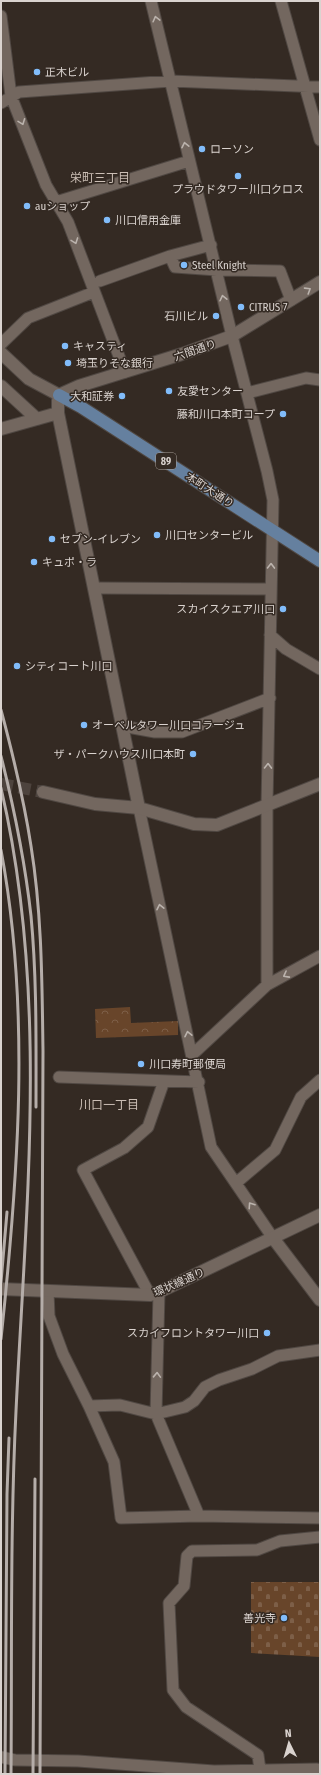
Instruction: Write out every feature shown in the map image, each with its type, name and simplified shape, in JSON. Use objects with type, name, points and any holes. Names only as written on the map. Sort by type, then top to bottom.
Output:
[{"type":"main road","name":"本町大通り","points":[[59,395],[81,407],[320,560]]},
{"type":"street","points":[[151,1],[232,336],[267,471],[272,500],[270,698],[267,805],[267,984]]},
{"type":"street","points":[[281,1],[320,140]]},
{"type":"street","points":[[1,17],[11,96],[46,185],[68,222],[124,372]]},
{"type":"street","points":[[1,103],[19,92],[171,81],[320,87]]},
{"type":"street","points":[[56,202],[189,161]]},
{"type":"street","points":[[100,281],[170,256],[211,245]]},
{"type":"street","points":[[170,256],[175,267],[217,270],[280,271],[291,300]]},
{"type":"street","name":"六間通り","points":[[59,395],[79,386],[182,354],[232,336],[320,282]]},
{"type":"street","points":[[1,344],[28,318],[94,292]]},
{"type":"street","points":[[1,353],[29,379],[59,395],[58,413],[139,808],[199,1082],[211,1147],[273,1238],[320,1300]]},
{"type":"street","points":[[247,394],[306,378],[320,380]]},
{"type":"street","points":[[1,386],[38,419]]},
{"type":"street","points":[[1,429],[58,413]]},
{"type":"street","points":[[94,588],[271,589]]},
{"type":"street","points":[[270,635],[286,649],[320,669]]},
{"type":"street","points":[[122,726],[155,732],[182,732],[270,698]]},
{"type":"street","points":[[43,792],[95,804],[139,808],[205,825],[217,825],[320,784]]},
{"type":"street","points":[[192,1054],[267,984],[320,956]]},
{"type":"street","points":[[59,1077],[199,1082]]},
{"type":"street","points":[[164,1080],[148,1127],[124,1148],[83,1170],[155,1294],[156,1414],[199,1516]]},
{"type":"street","points":[[236,1183],[275,1150],[301,1097],[320,1080]]},
{"type":"street","name":"環状線通り","points":[[1,1290],[155,1294],[320,1215]]},
{"type":"street","points":[[48,1291],[50,1316],[62,1354],[89,1406],[114,1462],[121,1518],[199,1516],[320,1518]]},
{"type":"street","points":[[89,1406],[120,1405],[156,1414],[185,1407],[194,1401],[205,1387],[219,1380],[252,1369],[278,1356],[320,1350]]},
{"type":"street","points":[[260,1770],[258,1756],[186,1707],[173,1690],[169,1603],[184,1586],[187,1556],[192,1551],[257,1550],[280,1541],[320,1537]]},
{"type":"street","points":[[1,1757],[15,1760],[78,1761],[214,1771],[317,1769]]},
{"type":"green space","points":[[130,1007],[131,1023],[178,1021],[178,1035],[96,1038],[95,1009]]},
{"type":"green space","name":"善光寺","points":[[251,1582],[320,1582],[320,1657],[251,1653]]},
{"type":"tunnel","points":[[1,784],[43,792]]},
{"type":"railway","points":[[1,710],[18,778],[28,829],[35,872],[41,948],[43,1051],[40,1774]]},
{"type":"railway","points":[[1,756],[19,835],[31,916],[35,987],[36,1107]]},
{"type":"railway","points":[[1,788],[16,865],[25,943],[29,1021],[30,1099],[25,1255],[14,1456],[11,1774]]},
{"type":"railway","points":[[1,850],[10,911],[16,972],[19,1033],[19,1094],[16,1156],[1,1339]]},
{"type":"railway","points":[[1,1282],[7,1212]]},
{"type":"railway","points":[[5,1774],[7,1494],[9,1438]]},
{"type":"railway","points":[[33,1774],[35,1479]]},
{"type":"place","name":"正木ビル","points":[[37,72]]},
{"type":"place","name":"ローソン","points":[[202,149]]},
{"type":"place","name":"プラウドタワー川口クロス","points":[[238,176]]},
{"type":"place","name":"auショップ","points":[[27,206]]},
{"type":"place","name":"川口信用金庫","points":[[107,220]]},
{"type":"place","name":"Steel Knight","points":[[184,265]]},
{"type":"place","name":"CITRUS 7","points":[[241,307]]},
{"type":"place","name":"石川ビル","points":[[216,316]]},
{"type":"place","name":"キャスティ","points":[[65,346]]},
{"type":"place","name":"埼玉りそな銀行","points":[[68,363]]},
{"type":"place","name":"友愛センター","points":[[169,391]]},
{"type":"place","name":"大和証券","points":[[122,396]]},
{"type":"place","name":"藤和川口本町コープ","points":[[283,414]]},
{"type":"place","name":"川口センタービル","points":[[157,535]]},
{"type":"place","name":"セブン-イレブン","points":[[52,539]]},
{"type":"place","name":"キュポ・ラ","points":[[34,562]]},
{"type":"place","name":"スカイスクエア川口","points":[[283,609]]},
{"type":"place","name":"シティコート川口","points":[[17,666]]},
{"type":"place","name":"オーベルタワー川口コラージュ","points":[[84,725]]},
{"type":"place","name":"ザ・パークハウス川口本町","points":[[193,754]]},
{"type":"place","name":"川口寿町郵便局","points":[[141,1064]]},
{"type":"place","name":"スカイフロントタワー川口","points":[[267,1333]]},
{"type":"place","name":"善光寺","points":[[284,1618]]},
{"type":"district","name":"栄町三丁目","points":[[100,178]]},
{"type":"district","name":"川口一丁目","points":[[109,1105]]}]
